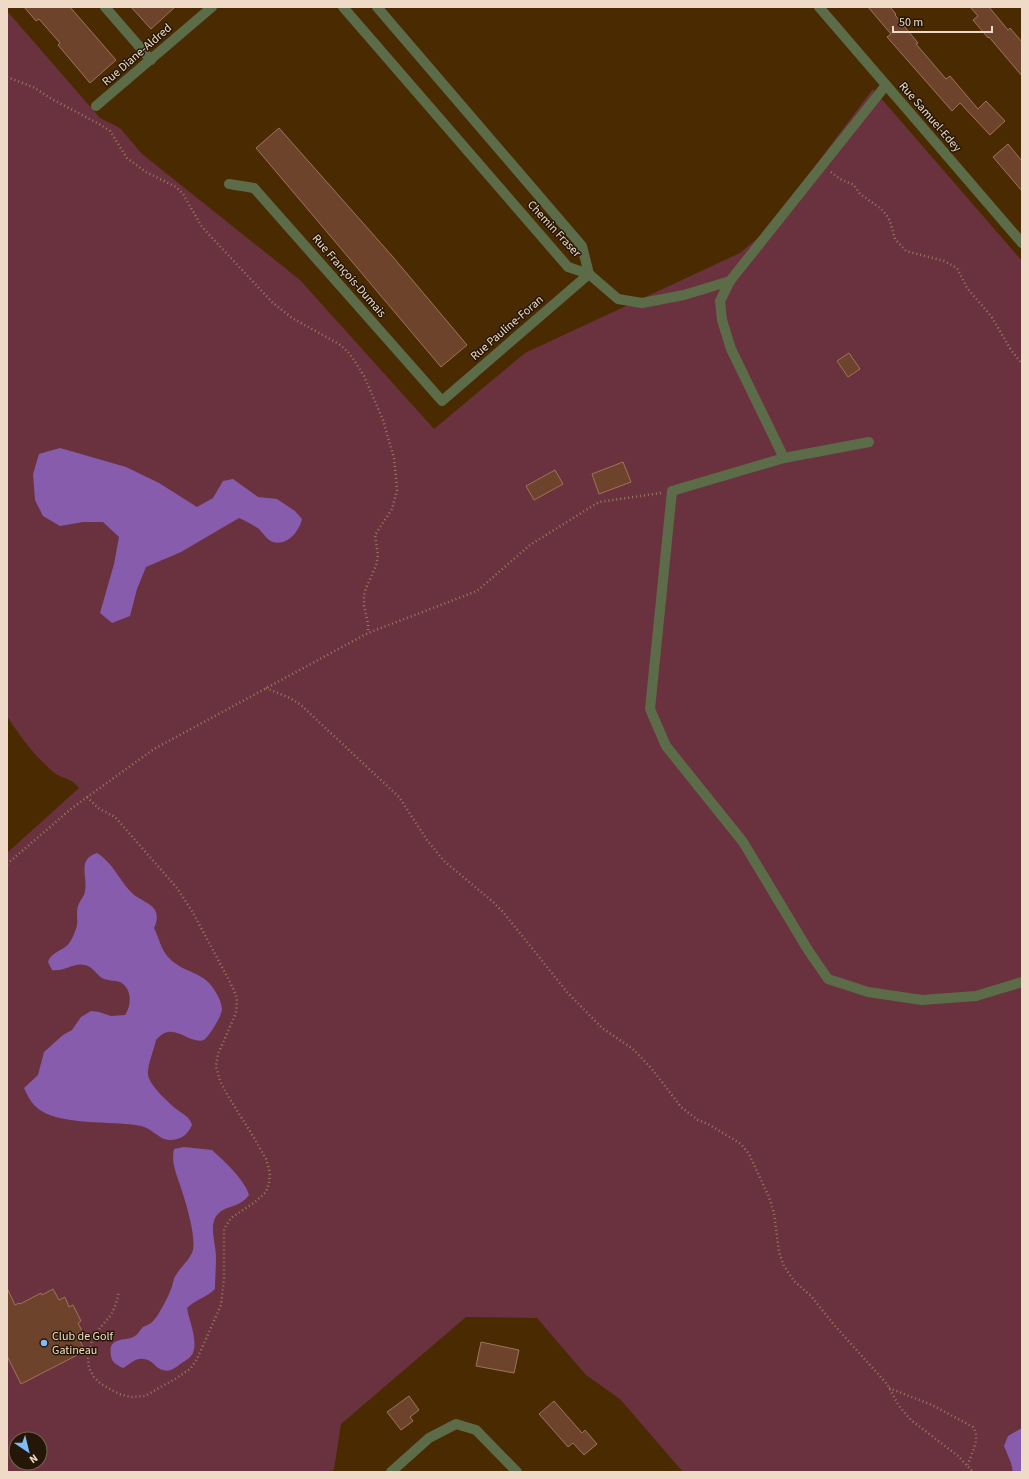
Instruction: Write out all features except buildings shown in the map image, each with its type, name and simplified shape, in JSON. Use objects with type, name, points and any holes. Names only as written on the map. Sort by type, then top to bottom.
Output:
[{"type":"street","points":[[105,7],[151,60]]},
{"type":"street","name":"Rue Diane-Aldred","points":[[96,106],[212,7]]},
{"type":"street","name":"Chemin Fraser","points":[[342,7],[568,267],[589,274]]},
{"type":"street","name":"Chemin Fraser","points":[[377,7],[582,246],[589,274]]},
{"type":"street","name":"Rue Samuel-Edey","points":[[819,7],[1022,243]]},
{"type":"street","points":[[784,458],[731,349],[722,320],[720,300],[730,281],[886,86]]},
{"type":"street","name":"Rue François-Dumais","points":[[229,184],[254,188],[442,401]]},
{"type":"street","points":[[589,274],[618,299],[642,303],[684,295],[730,281]]},
{"type":"street","name":"Rue Pauline-Foran","points":[[442,401],[589,274]]},
{"type":"street","points":[[869,442],[784,458],[672,491],[650,709],[666,746],[743,842],[808,950],[828,979],[868,992],[922,1000],[976,996],[1022,982]]},
{"type":"street","points":[[391,1472],[429,1438],[456,1424],[476,1430],[517,1472]]},
{"type":"path","points":[[7,77],[33,87],[110,131],[128,158],[146,172],[176,187],[183,194],[202,227],[272,302],[292,318],[339,344],[354,360],[364,376],[384,420],[394,458],[397,490],[392,509],[375,536],[378,555],[376,566],[364,596],[368,633]]},
{"type":"path","points":[[825,162],[833,175],[840,180],[854,185],[860,194],[886,214],[890,221],[895,239],[906,251],[944,260],[957,268],[967,288],[991,316],[1011,350],[1022,364]]},
{"type":"path","points":[[7,864],[72,808],[154,749],[368,633],[477,591],[530,545],[599,502],[672,491]]},
{"type":"path","points":[[266,688],[290,698],[301,706],[399,797],[434,850],[444,861],[496,905],[567,992],[602,1028],[633,1049],[652,1069],[681,1107],[698,1120],[708,1124],[741,1144],[749,1154],[769,1197],[774,1213],[779,1252],[784,1266],[794,1280],[811,1296],[889,1388],[899,1406],[911,1420],[958,1456],[973,1472]]},
{"type":"path","points":[[87,797],[98,808],[115,817],[177,888],[192,911],[230,982],[237,998],[236,1013],[218,1054],[216,1066],[220,1081],[266,1159],[270,1173],[266,1192],[255,1202],[231,1218],[224,1229],[224,1278],[221,1305],[198,1359],[190,1369],[176,1379],[145,1396],[132,1397],[119,1394],[101,1384],[89,1368],[88,1358],[92,1341],[100,1328],[111,1315],[116,1304],[119,1291]]},
{"type":"path","points":[[889,1388],[932,1405],[972,1427],[976,1433],[976,1441],[968,1465]]},
{"type":"shaded area","name":"Club de Golf Gatineau","points":[[7,11],[100,118],[120,128],[142,154],[300,280],[434,429],[525,353],[740,253],[766,231],[873,89],[1022,261],[1022,1472],[683,1472],[620,1399],[586,1375],[537,1318],[466,1317],[341,1424],[334,1469],[331,1472],[7,1472],[7,853],[79,788],[72,781],[54,773],[39,758],[7,716]]},
{"type":"shaded area","points":[[60,448],[126,467],[159,483],[197,507],[213,498],[223,481],[233,479],[258,497],[277,499],[295,511],[302,519],[298,529],[292,537],[278,543],[271,541],[259,529],[239,518],[181,552],[146,567],[137,589],[130,616],[112,623],[100,613],[114,564],[119,537],[103,522],[83,522],[60,526],[43,516],[35,500],[33,474],[39,454]]},
{"type":"shaded area","points":[[97,853],[108,862],[132,893],[153,907],[157,914],[154,928],[166,955],[185,969],[203,978],[210,984],[220,1000],[222,1009],[218,1021],[204,1040],[198,1041],[174,1032],[168,1032],[162,1034],[156,1040],[148,1074],[151,1083],[168,1102],[188,1117],[192,1125],[186,1134],[178,1139],[163,1139],[149,1129],[141,1126],[71,1120],[44,1113],[30,1100],[24,1088],[38,1075],[44,1052],[63,1035],[72,1030],[81,1017],[91,1011],[111,1016],[125,1015],[129,1006],[129,992],[120,982],[106,980],[90,967],[85,965],[81,964],[61,970],[52,970],[48,962],[55,953],[70,942],[73,936],[77,925],[78,906],[84,895],[85,865],[90,856]]},
{"type":"shaded area","points":[[184,1147],[212,1150],[239,1177],[249,1195],[239,1204],[220,1212],[214,1221],[213,1233],[216,1257],[215,1289],[187,1308],[193,1330],[194,1348],[192,1355],[175,1368],[165,1371],[158,1368],[146,1359],[136,1360],[123,1368],[112,1360],[112,1345],[118,1340],[132,1338],[143,1327],[155,1319],[163,1306],[175,1277],[190,1257],[193,1250],[194,1243],[192,1226],[173,1158],[174,1149]]},
{"type":"shaded area","points":[[1022,1428],[1022,1472],[1013,1472],[1004,1446],[1008,1436]]},
{"type":"place","name":"Club de Golf Gatineau","points":[[44,1343]]}]
